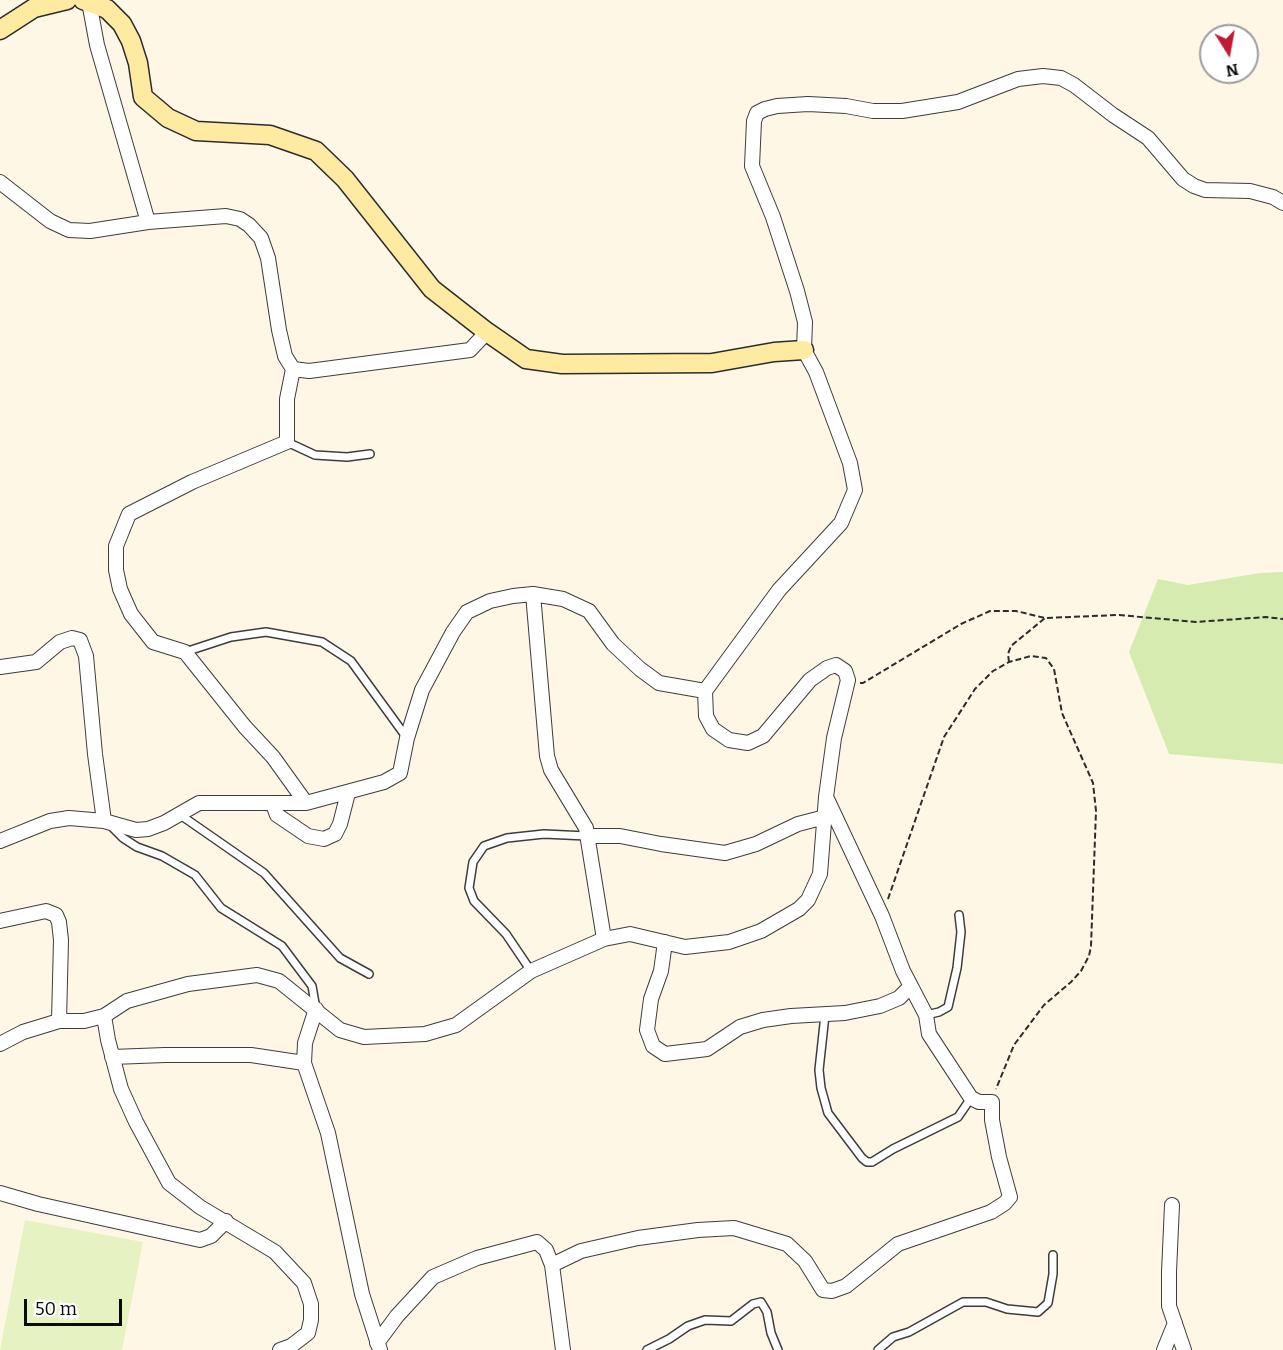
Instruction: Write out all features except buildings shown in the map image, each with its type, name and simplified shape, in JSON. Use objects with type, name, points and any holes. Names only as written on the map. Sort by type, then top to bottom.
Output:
[{"type":"street","points":[[0,30],[34,8],[67,0]]},
{"type":"street","points":[[86,1],[148,222]]},
{"type":"street","points":[[86,1],[107,9],[122,24],[131,41],[138,63],[143,97],[168,118],[196,131],[270,135],[316,151],[345,179],[432,289],[486,332],[526,359],[562,364],[712,363],[774,352],[804,350]]},
{"type":"street","points":[[0,1044],[23,1032],[59,1021],[84,1021],[104,1016],[127,1001],[188,984],[257,975],[279,981],[340,1030],[364,1037],[425,1034],[456,1025],[531,971],[604,939],[630,934],[685,947],[729,942],[761,931],[800,909],[808,900],[820,874],[826,797],[834,738],[848,680],[845,671],[836,665],[827,668],[810,680],[763,736],[748,743],[729,740],[713,729],[706,716],[705,692],[779,590],[841,523],[855,490],[850,463],[816,372],[804,350],[804,322],[797,291],[773,217],[752,166],[754,121],[757,113],[777,106],[808,104],[846,106],[873,111],[902,111],[958,102],[1018,79],[1043,76],[1061,78],[1148,138],[1183,179],[1194,186],[1205,190],[1250,191],[1273,197],[1283,204]]},
{"type":"street","points":[[0,182],[50,221],[69,230],[90,231],[148,222],[226,216],[240,219],[261,238],[268,258],[285,356],[293,369],[287,399],[287,442],[192,482],[129,514],[116,546],[116,570],[120,589],[131,614],[153,642],[185,652],[273,757],[306,803]]},
{"type":"street","points":[[293,369],[309,371],[470,350],[486,332]]},
{"type":"street","points":[[0,841],[50,821],[69,818],[104,821],[136,830],[148,829],[199,803],[306,803],[384,782],[400,773],[406,738],[422,690],[453,632],[467,612],[490,601],[513,596],[533,594],[563,599],[589,611],[613,644],[659,683],[705,692]]},
{"type":"street","points":[[533,594],[547,756],[551,770],[586,828],[604,939]]},
{"type":"street","points":[[0,667],[36,662],[60,642],[72,638],[80,640],[87,664],[104,821]]},
{"type":"street","points":[[273,804],[277,815],[308,836],[324,839],[335,834],[348,793]]},
{"type":"street","points":[[552,1265],[581,1251],[638,1238],[734,1228],[787,1244],[806,1262],[823,1290],[832,1291],[846,1286],[898,1244],[991,1212],[1010,1197],[999,1157],[992,1120],[992,1102],[979,1102],[971,1098],[929,1034],[926,1015],[910,987],[882,916],[826,797]]},
{"type":"street","points":[[587,836],[620,836],[725,853],[756,844],[798,824],[825,817]]},
{"type":"street","points":[[0,921],[46,912],[56,915],[61,940],[59,1021]]},
{"type":"street","points":[[665,942],[661,971],[651,999],[647,1030],[652,1046],[665,1054],[707,1049],[740,1027],[763,1020],[825,1015],[880,1006],[899,998],[910,987]]},
{"type":"street","points":[[316,1010],[304,1044],[304,1063],[328,1133],[362,1294],[379,1346]]},
{"type":"street","points":[[104,1016],[121,1089],[169,1183],[200,1207],[275,1252],[304,1283],[311,1304],[308,1333],[291,1346],[280,1350]]},
{"type":"street","points":[[112,1057],[251,1055],[304,1063]]},
{"type":"street","points":[[0,1193],[38,1204],[200,1240],[211,1236],[226,1221]]},
{"type":"street","points":[[1172,1206],[1170,1306],[1184,1350]]},
{"type":"street","points":[[379,1346],[397,1316],[433,1277],[477,1258],[537,1242],[546,1250],[552,1265],[563,1350]]},
{"type":"street","points":[[1164,1350],[1175,1323]]},
{"type":"lane","points":[[287,442],[315,455],[347,457],[370,454]]},
{"type":"lane","points":[[185,652],[231,637],[266,632],[322,642],[351,661],[406,738]]},
{"type":"lane","points":[[179,814],[264,873],[340,958],[369,974]]},
{"type":"lane","points":[[104,821],[137,847],[162,856],[195,875],[221,908],[282,946],[312,986],[316,1010]]},
{"type":"lane","points":[[531,971],[506,934],[474,901],[469,888],[473,862],[484,846],[507,838],[544,834],[587,836]]},
{"type":"lane","points":[[926,1015],[948,1007],[957,968],[961,932],[959,915]]},
{"type":"lane","points":[[825,1015],[819,1070],[828,1113],[867,1162],[872,1162],[958,1117],[971,1098]]},
{"type":"lane","points":[[878,1350],[893,1337],[909,1332],[963,1302],[986,1302],[1007,1309],[1038,1312],[1048,1303],[1053,1274],[1053,1255]]},
{"type":"lane","points":[[647,1350],[669,1340],[688,1326],[705,1320],[731,1321],[753,1304],[761,1302],[767,1312],[771,1333],[778,1350]]},
{"type":"path","points":[[848,680],[863,683],[960,624],[990,611],[1016,611],[1045,618],[1119,615],[1196,621],[1266,617],[1283,619]]},
{"type":"path","points":[[1010,662],[1008,654],[1011,646],[1045,618]]},
{"type":"path","points":[[882,916],[944,737],[975,689],[993,671],[1010,662],[1031,656],[1046,658],[1054,669],[1062,713],[1093,783],[1096,811],[1091,946],[1089,956],[1081,970],[1071,982],[1044,1005],[1014,1045],[992,1102]]},
{"type":"green space","points":[[1283,572],[1283,764],[1169,754],[1129,652],[1158,579],[1188,585],[1260,573]]},
{"type":"green space","points":[[25,1220],[143,1242],[122,1350],[0,1350]]}]
